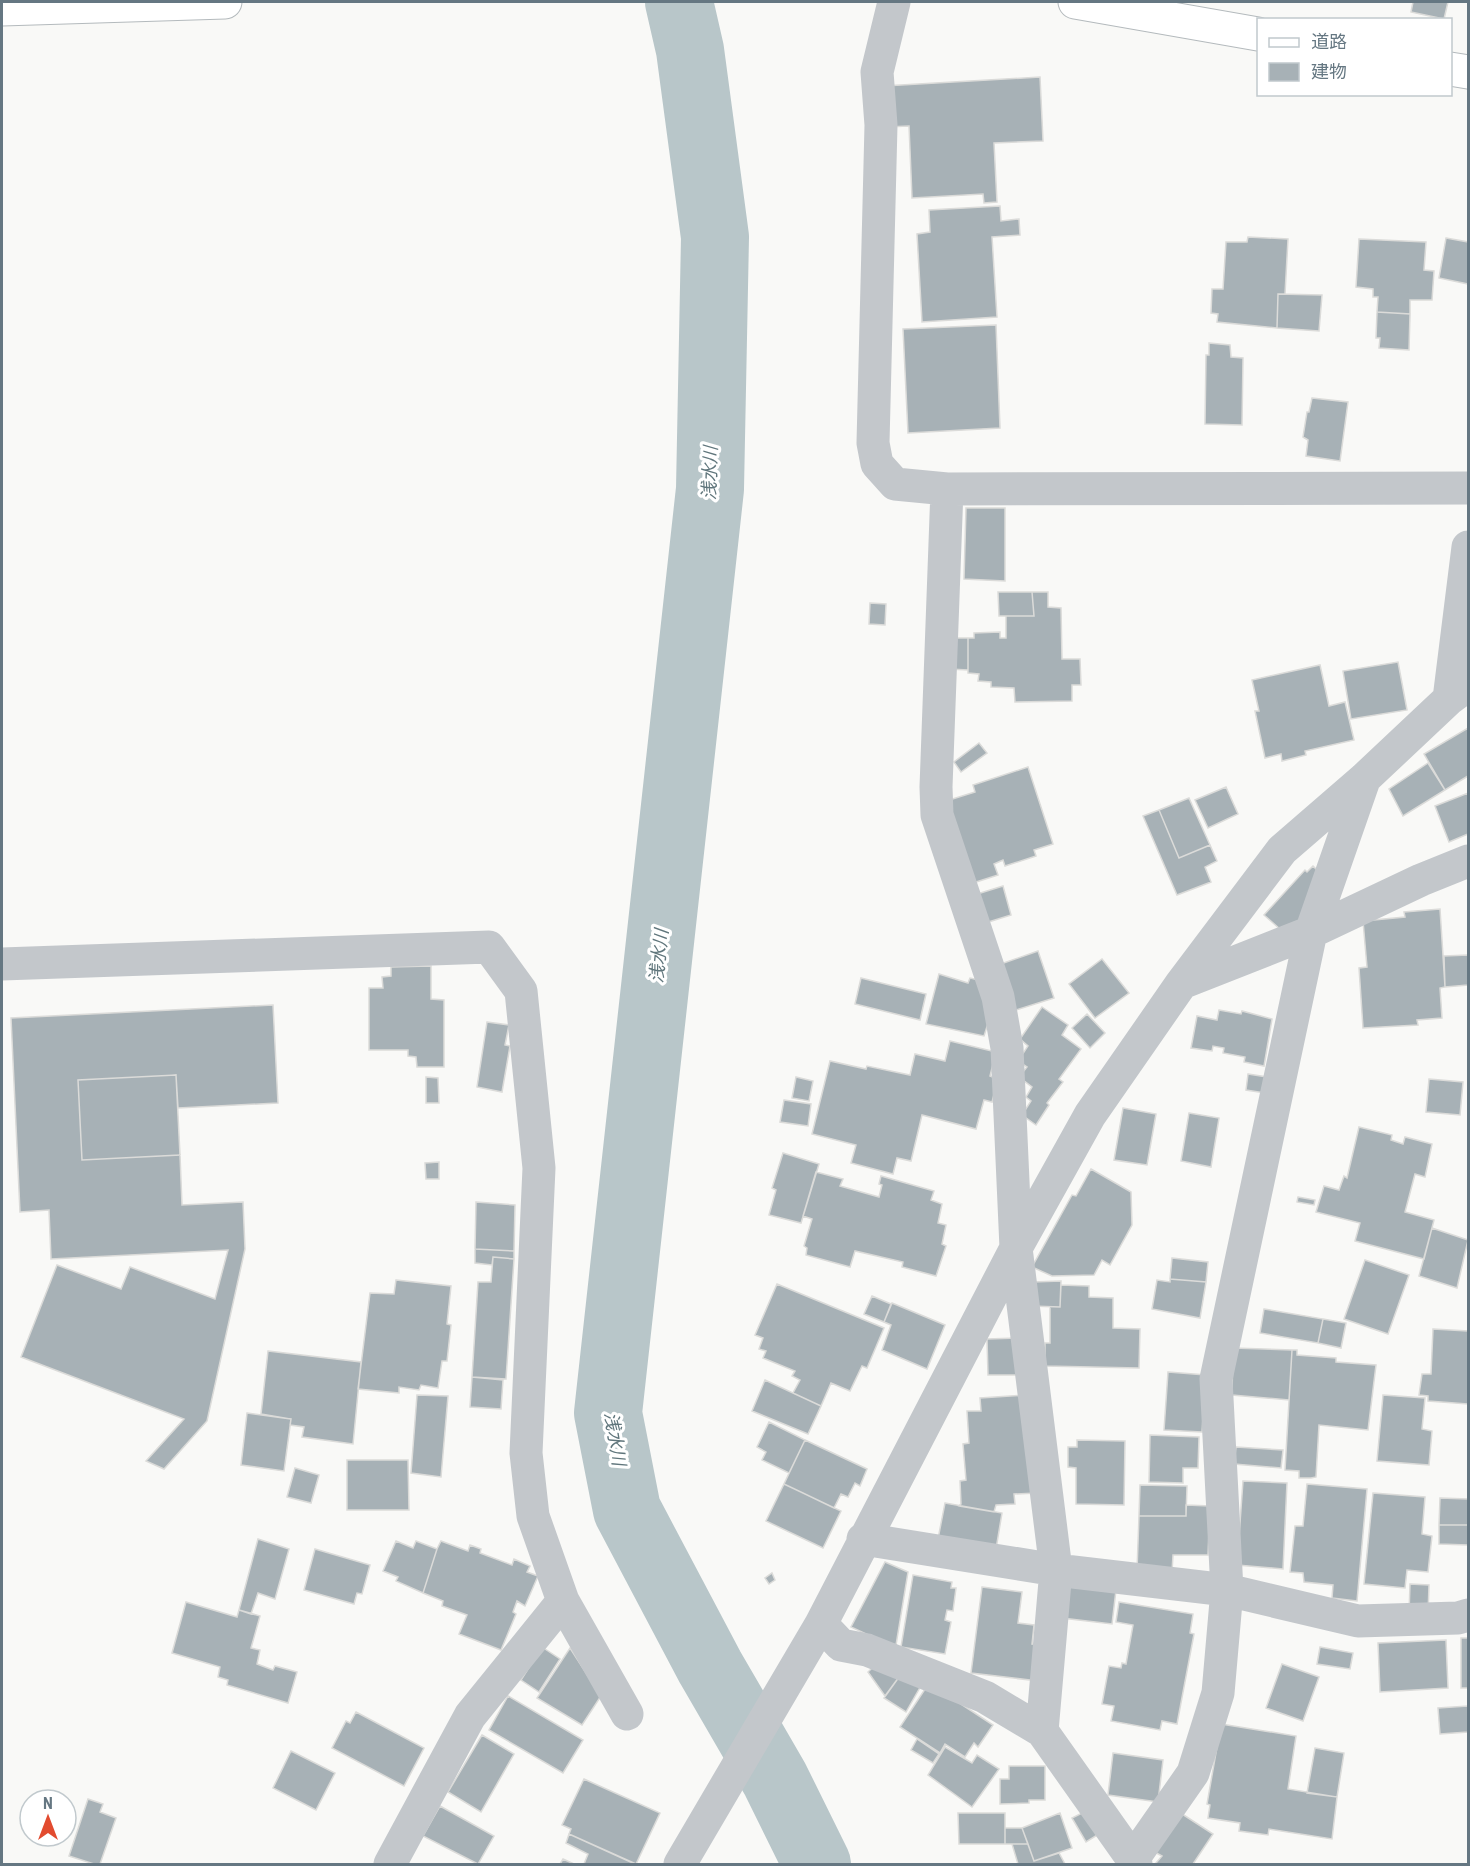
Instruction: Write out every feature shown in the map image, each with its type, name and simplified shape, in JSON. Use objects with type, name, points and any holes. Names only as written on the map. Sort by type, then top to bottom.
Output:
[{"type":"main road","points":[[2,9],[225,2]]},
{"type":"main road","points":[[1075,2],[1257,34]]},
{"type":"main road","points":[[1452,69],[1468,72]]},
{"type":"street","points":[[894,2],[877,72],[881,125],[873,443],[877,464],[896,484],[947,489],[1468,488]]},
{"type":"street","points":[[947,489],[936,787],[937,815],[998,997],[1007,1048],[1016,1248],[1056,1570],[1042,1731]]},
{"type":"street","points":[[680,1864],[816,1631],[1016,1248],[1090,1115],[1181,984],[1282,850],[1459,692],[1468,547]]},
{"type":"street","points":[[816,1631],[841,1645],[867,1650],[986,1697],[1042,1731],[1135,1862],[1193,1773],[1218,1693],[1227,1590],[1216,1378],[1311,932],[1364,778]]},
{"type":"street","points":[[1181,984],[1311,932],[1421,880],[1468,861]]},
{"type":"street","points":[[2,964],[489,947],[521,991],[539,1168],[526,1453],[533,1516],[563,1601],[627,1714]]},
{"type":"street","points":[[863,1539],[1056,1570],[1227,1590],[1358,1621],[1468,1616]]},
{"type":"street","points":[[390,1864],[470,1716],[563,1601]]},
{"type":"building","points":[[1413,2],[1448,2],[1444,18],[1411,12]]},
{"type":"building","points":[[1040,77],[1043,141],[994,143],[997,202],[984,203],[983,194],[912,198],[909,126],[886,127],[884,86]]},
{"type":"building","points":[[1000,206],[1001,221],[1019,219],[1020,235],[992,237],[997,317],[922,322],[917,234],[930,232],[929,210]]},
{"type":"building","points":[[1248,237],[1288,239],[1285,294],[1278,294],[1277,328],[1217,322],[1218,314],[1211,313],[1212,289],[1223,289],[1226,242],[1247,242]]},
{"type":"building","points":[[1446,238],[1468,242],[1468,284],[1439,278]]},
{"type":"building","points":[[1359,239],[1426,242],[1424,270],[1434,271],[1432,300],[1410,300],[1410,314],[1377,312],[1378,297],[1373,297],[1373,289],[1356,287]]},
{"type":"building","points":[[1278,294],[1322,295],[1319,331],[1277,328]]},
{"type":"building","points":[[1377,312],[1410,314],[1409,350],[1379,348],[1380,338],[1376,338]]},
{"type":"building","points":[[996,325],[1000,428],[908,433],[903,329]]},
{"type":"building","points":[[1209,343],[1230,345],[1231,357],[1243,358],[1242,425],[1205,424],[1206,355],[1209,355]]},
{"type":"building","points":[[1312,398],[1348,402],[1340,461],[1306,456],[1308,440],[1303,437]]},
{"type":"building","points":[[966,508],[1005,508],[1005,581],[964,579]]},
{"type":"building","points":[[998,592],[1032,592],[1034,616],[999,616]]},
{"type":"building","points":[[1032,592],[1048,592],[1048,607],[1061,608],[1062,659],[1080,659],[1081,685],[1072,685],[1072,701],[1015,702],[1014,688],[991,687],[991,682],[978,681],[979,674],[968,673],[968,638],[974,638],[974,633],[1000,632],[1000,638],[1006,638],[1006,616],[1034,616]]},
{"type":"building","points":[[870,603],[886,604],[885,625],[869,624]]},
{"type":"building","points":[[949,638],[968,638],[968,670],[949,669]]},
{"type":"building","points":[[1398,662],[1407,710],[1351,719],[1343,671]]},
{"type":"building","points":[[1320,665],[1329,706],[1345,702],[1354,740],[1305,751],[1306,755],[1282,761],[1281,754],[1265,758],[1255,711],[1259,711],[1252,680]]},
{"type":"building","points":[[1468,728],[1468,776],[1445,790],[1424,754]]},
{"type":"building","points":[[979,743],[987,753],[961,772],[954,762]]},
{"type":"building","points":[[1428,763],[1445,790],[1403,816],[1389,789]]},
{"type":"building","points":[[1028,767],[1053,844],[1034,850],[1036,856],[1005,866],[1003,860],[994,864],[998,875],[973,883],[946,801],[975,792],[973,785]]},
{"type":"building","points":[[1226,787],[1238,814],[1208,828],[1195,800]]},
{"type":"building","points":[[1468,793],[1468,834],[1449,842],[1435,806]]},
{"type":"building","points":[[1189,798],[1210,845],[1179,858],[1159,810]]},
{"type":"building","points":[[1159,810],[1179,858],[1210,845],[1217,861],[1205,867],[1211,882],[1177,895],[1143,816]]},
{"type":"building","points":[[1313,866],[1322,875],[1303,922],[1281,930],[1264,915],[1305,870],[1307,872]]},
{"type":"building","points":[[1003,886],[1011,915],[982,924],[974,895]]},
{"type":"building","points":[[1440,909],[1445,987],[1440,988],[1442,1018],[1417,1020],[1418,1025],[1363,1028],[1359,968],[1367,967],[1363,921],[1405,917],[1404,912]]},
{"type":"building","points":[[1038,951],[1054,998],[1013,1011],[998,965]]},
{"type":"building","points":[[1468,955],[1468,985],[1445,987],[1444,956]]},
{"type":"building","points":[[1102,959],[1129,993],[1095,1018],[1069,984]]},
{"type":"building","points":[[431,966],[431,999],[444,1000],[444,1067],[417,1067],[416,1057],[408,1056],[408,1050],[369,1050],[369,988],[383,988],[382,977],[391,976],[391,967]]},
{"type":"building","points":[[939,974],[968,983],[970,978],[979,980],[991,1014],[984,1036],[926,1024]]},
{"type":"building","points":[[861,978],[926,994],[920,1020],[855,1004]]},
{"type":"building","points":[[273,1005],[278,1103],[178,1108],[176,1075],[78,1080],[82,1160],[180,1155],[182,1205],[243,1202],[245,1249],[207,1421],[164,1469],[146,1461],[184,1419],[21,1357],[57,1265],[121,1289],[130,1267],[215,1299],[228,1250],[51,1259],[49,1210],[20,1212],[11,1018]]},
{"type":"building","points":[[1042,1007],[1068,1025],[1062,1035],[1081,1049],[1059,1079],[1063,1082],[1047,1103],[1049,1105],[1036,1125],[1022,1115],[1031,1101],[1026,1097],[1032,1087],[1019,1077],[1027,1067],[1018,1061],[1028,1046],[1020,1039]]},
{"type":"building","points":[[1219,1010],[1241,1014],[1242,1011],[1272,1019],[1264,1066],[1244,1062],[1245,1057],[1223,1053],[1224,1048],[1213,1046],[1212,1051],[1191,1048],[1197,1016],[1217,1020]]},
{"type":"building","points":[[1087,1014],[1105,1033],[1090,1048],[1072,1028]]},
{"type":"building","points":[[487,1022],[509,1025],[505,1045],[510,1046],[502,1092],[477,1087]]},
{"type":"building","points":[[950,1041],[996,1052],[990,1076],[998,1079],[992,1102],[984,1100],[976,1129],[922,1115],[911,1161],[897,1158],[893,1174],[851,1163],[856,1145],[812,1134],[830,1061],[910,1075],[915,1054],[945,1061]]},
{"type":"building","points":[[1248,1074],[1267,1077],[1265,1093],[1246,1090]]},
{"type":"building","points":[[176,1075],[180,1155],[82,1160],[78,1080]]},
{"type":"building","points":[[426,1077],[438,1078],[439,1103],[426,1103]]},
{"type":"building","points":[[796,1077],[813,1081],[809,1101],[792,1098]]},
{"type":"building","points":[[1429,1079],[1463,1082],[1460,1115],[1426,1112]]},
{"type":"building","points":[[784,1100],[811,1104],[808,1126],[780,1122]]},
{"type":"building","points":[[1123,1108],[1156,1114],[1147,1165],[1114,1160]]},
{"type":"building","points":[[1189,1113],[1219,1118],[1211,1167],[1181,1161]]},
{"type":"building","points":[[1359,1127],[1392,1135],[1391,1140],[1403,1144],[1405,1137],[1432,1144],[1425,1177],[1415,1174],[1405,1212],[1434,1220],[1424,1259],[1355,1241],[1360,1223],[1316,1212],[1324,1186],[1339,1190],[1344,1176],[1347,1178]]},
{"type":"building","points":[[783,1153],[819,1164],[801,1223],[769,1215],[776,1190],[772,1188]]},
{"type":"building","points":[[439,1162],[439,1179],[426,1179],[425,1163]]},
{"type":"building","points":[[1091,1169],[1131,1192],[1132,1225],[1110,1265],[1102,1260],[1094,1275],[1052,1276],[1032,1267],[1072,1195],[1076,1196]]},
{"type":"building","points":[[816,1172],[843,1179],[840,1186],[879,1197],[882,1185],[879,1184],[881,1176],[934,1191],[931,1200],[942,1204],[938,1223],[946,1225],[942,1244],[946,1246],[936,1276],[902,1267],[903,1262],[855,1251],[850,1267],[806,1255],[807,1248],[804,1246],[812,1219],[803,1216]]},
{"type":"building","points":[[1298,1197],[1315,1200],[1314,1205],[1297,1202]]},
{"type":"building","points":[[476,1202],[515,1205],[514,1251],[475,1249]]},
{"type":"building","points":[[1432,1228],[1468,1240],[1457,1288],[1419,1276]]},
{"type":"building","points":[[475,1249],[514,1251],[514,1259],[493,1257],[492,1265],[475,1263]]},
{"type":"building","points":[[493,1257],[514,1259],[506,1379],[472,1377],[478,1282],[491,1282]]},
{"type":"building","points":[[1172,1258],[1208,1262],[1206,1282],[1170,1279]]},
{"type":"building","points":[[1365,1260],[1409,1275],[1388,1334],[1344,1319]]},
{"type":"building","points":[[1170,1279],[1206,1282],[1200,1318],[1152,1309],[1157,1280],[1170,1282]]},
{"type":"building","points":[[396,1280],[451,1286],[447,1324],[451,1325],[447,1361],[442,1361],[438,1388],[421,1385],[419,1390],[399,1387],[399,1393],[358,1389],[370,1293],[394,1294]]},
{"type":"building","points":[[1061,1281],[1060,1307],[1031,1306],[1032,1282]]},
{"type":"building","points":[[777,1284],[884,1328],[867,1368],[862,1366],[850,1391],[831,1383],[821,1406],[793,1393],[800,1380],[792,1376],[795,1371],[763,1358],[766,1351],[759,1349],[763,1338],[755,1335]]},
{"type":"building","points":[[1061,1285],[1089,1286],[1089,1297],[1113,1298],[1113,1328],[1140,1329],[1139,1368],[1045,1366],[1045,1343],[1050,1343],[1050,1307],[1060,1307]]},
{"type":"building","points":[[872,1296],[891,1304],[884,1322],[864,1314]]},
{"type":"building","points":[[892,1303],[945,1325],[927,1369],[882,1350],[891,1325],[884,1322]]},
{"type":"building","points":[[1264,1309],[1323,1319],[1318,1343],[1260,1333]]},
{"type":"building","points":[[1323,1319],[1346,1323],[1341,1348],[1318,1343]]},
{"type":"building","points":[[1433,1329],[1468,1331],[1468,1404],[1428,1401],[1428,1396],[1419,1395],[1422,1374],[1431,1374]]},
{"type":"building","points":[[1018,1338],[1019,1375],[988,1375],[987,1339]]},
{"type":"building","points":[[1233,1348],[1292,1350],[1289,1400],[1232,1395]]},
{"type":"building","points":[[1292,1350],[1297,1350],[1297,1355],[1336,1358],[1336,1362],[1376,1365],[1368,1430],[1319,1425],[1316,1477],[1311,1478],[1299,1478],[1299,1471],[1285,1470]]},
{"type":"building","points":[[268,1351],[361,1362],[353,1444],[302,1437],[304,1427],[290,1425],[291,1419],[261,1414]]},
{"type":"building","points":[[1168,1372],[1206,1375],[1202,1432],[1164,1430]]},
{"type":"building","points":[[472,1377],[503,1380],[501,1409],[470,1407]]},
{"type":"building","points":[[765,1380],[821,1406],[808,1434],[752,1411]]},
{"type":"building","points":[[417,1395],[448,1396],[441,1477],[411,1473]]},
{"type":"building","points":[[1026,1395],[1037,1493],[1014,1494],[1015,1504],[996,1505],[994,1512],[959,1506],[961,1504],[960,1481],[966,1480],[963,1444],[969,1443],[967,1411],[981,1411],[980,1398]]},
{"type":"building","points":[[1383,1395],[1425,1398],[1422,1429],[1432,1431],[1429,1465],[1377,1461]]},
{"type":"building","points":[[247,1413],[291,1419],[284,1471],[241,1465]]},
{"type":"building","points":[[769,1422],[805,1440],[789,1473],[762,1460],[766,1452],[757,1447]]},
{"type":"building","points":[[1150,1435],[1199,1437],[1198,1468],[1183,1468],[1183,1483],[1149,1482]]},
{"type":"building","points":[[805,1440],[867,1469],[860,1486],[855,1483],[848,1497],[841,1494],[834,1508],[784,1484]]},
{"type":"building","points":[[1077,1440],[1125,1441],[1124,1505],[1076,1504],[1076,1468],[1068,1467],[1068,1447],[1077,1447]]},
{"type":"building","points":[[1236,1447],[1283,1450],[1281,1468],[1234,1464]]},
{"type":"building","points":[[347,1460],[408,1460],[409,1510],[347,1510]]},
{"type":"building","points":[[295,1468],[319,1475],[311,1503],[287,1497]]},
{"type":"building","points":[[1243,1481],[1287,1483],[1283,1569],[1237,1565]]},
{"type":"building","points":[[784,1484],[841,1511],[823,1548],[766,1521]]},
{"type":"building","points":[[1307,1484],[1367,1489],[1357,1601],[1332,1598],[1333,1585],[1304,1582],[1303,1573],[1290,1572],[1295,1526],[1303,1526]]},
{"type":"building","points":[[1140,1485],[1187,1486],[1186,1516],[1139,1516]]},
{"type":"building","points":[[1373,1493],[1425,1497],[1422,1534],[1432,1536],[1428,1572],[1407,1570],[1405,1588],[1364,1584]]},
{"type":"building","points":[[1440,1498],[1468,1499],[1468,1525],[1439,1525]]},
{"type":"building","points":[[945,1503],[1002,1513],[995,1555],[937,1544]]},
{"type":"building","points":[[1186,1505],[1210,1506],[1208,1555],[1173,1555],[1172,1572],[1137,1570],[1139,1516],[1186,1516]]},
{"type":"building","points":[[1439,1525],[1468,1525],[1468,1545],[1439,1544]]},
{"type":"building","points":[[258,1539],[289,1549],[275,1599],[258,1593],[251,1614],[239,1610]]},
{"type":"building","points":[[396,1541],[413,1548],[416,1541],[437,1549],[423,1593],[396,1581],[398,1577],[383,1571]]},
{"type":"building","points":[[441,1541],[468,1551],[470,1545],[481,1549],[480,1553],[512,1565],[514,1559],[530,1566],[527,1572],[538,1576],[525,1606],[517,1601],[513,1612],[516,1614],[501,1650],[459,1634],[467,1615],[442,1606],[443,1601],[423,1593]]},
{"type":"building","points":[[315,1549],[370,1565],[362,1594],[357,1593],[354,1604],[304,1590]]},
{"type":"building","points":[[885,1562],[908,1572],[896,1645],[881,1641],[851,1627]]},
{"type":"building","points":[[772,1573],[775,1580],[769,1584],[765,1578]]},
{"type":"building","points":[[913,1575],[952,1582],[951,1588],[956,1588],[953,1611],[947,1610],[945,1620],[951,1622],[945,1654],[901,1647]]},
{"type":"building","points":[[1066,1584],[1116,1590],[1112,1624],[1062,1618]]},
{"type":"building","points":[[1410,1584],[1429,1585],[1428,1614],[1409,1614]]},
{"type":"building","points":[[982,1587],[1022,1592],[1018,1623],[1034,1625],[1032,1644],[1040,1645],[1038,1681],[971,1673]]},
{"type":"building","points":[[186,1602],[237,1617],[239,1610],[260,1616],[251,1648],[260,1650],[257,1664],[273,1670],[275,1666],[297,1672],[288,1703],[227,1685],[228,1680],[218,1677],[220,1667],[172,1653]]},
{"type":"building","points":[[1119,1602],[1193,1614],[1190,1633],[1194,1634],[1177,1724],[1162,1721],[1160,1730],[1111,1721],[1114,1706],[1102,1704],[1109,1666],[1121,1668],[1122,1663],[1126,1664],[1133,1625],[1116,1622]]},
{"type":"building","points":[[1461,1638],[1468,1638],[1468,1688],[1461,1688]]},
{"type":"building","points":[[1446,1640],[1448,1688],[1380,1692],[1378,1643]]},
{"type":"building","points":[[542,1647],[560,1659],[539,1692],[521,1680]]},
{"type":"building","points":[[1320,1647],[1353,1653],[1350,1669],[1317,1664]]},
{"type":"building","points":[[570,1648],[601,1696],[582,1725],[537,1698]]},
{"type":"building","points":[[1282,1664],[1319,1677],[1303,1721],[1266,1708]]},
{"type":"building","points":[[872,1668],[899,1677],[885,1696],[868,1672]]},
{"type":"building","points":[[899,1677],[922,1684],[906,1712],[884,1698]]},
{"type":"building","points":[[929,1683],[993,1725],[978,1747],[974,1743],[965,1757],[945,1744],[940,1753],[900,1727]]},
{"type":"building","points":[[508,1696],[583,1740],[563,1773],[489,1730]]},
{"type":"building","points":[[1468,1706],[1468,1732],[1440,1734],[1438,1708]]},
{"type":"building","points":[[356,1712],[424,1748],[404,1786],[332,1748],[346,1721],[350,1723]]},
{"type":"building","points":[[1221,1724],[1296,1736],[1288,1789],[1337,1797],[1332,1839],[1269,1829],[1268,1835],[1239,1831],[1240,1823],[1208,1818],[1210,1805],[1207,1804]]},
{"type":"building","points":[[482,1735],[514,1754],[481,1812],[448,1792]]},
{"type":"building","points":[[917,1739],[939,1754],[933,1763],[911,1750]]},
{"type":"building","points":[[945,1747],[972,1763],[977,1755],[999,1769],[972,1807],[928,1775]]},
{"type":"building","points":[[1315,1748],[1344,1753],[1337,1797],[1307,1793]]},
{"type":"building","points":[[291,1751],[335,1773],[316,1810],[273,1788]]},
{"type":"building","points":[[1113,1753],[1163,1760],[1158,1802],[1108,1795]]},
{"type":"building","points":[[1009,1766],[1045,1766],[1045,1800],[1000,1804],[1000,1779],[1009,1779]]},
{"type":"building","points":[[584,1779],[660,1813],[636,1864],[569,1834],[571,1829],[562,1825]]},
{"type":"building","points":[[88,1799],[103,1804],[100,1812],[116,1818],[100,1864],[69,1856],[72,1848],[78,1848],[78,1829]]},
{"type":"building","points":[[440,1806],[494,1836],[478,1864],[423,1836]]},
{"type":"building","points":[[1176,1810],[1213,1834],[1193,1864],[1158,1864],[1156,1863],[1162,1856],[1149,1849]]},
{"type":"building","points":[[1086,1811],[1099,1834],[1086,1842],[1072,1818]]},
{"type":"building","points":[[958,1813],[1005,1813],[1005,1844],[959,1844]]},
{"type":"building","points":[[1060,1813],[1072,1848],[1034,1861],[1022,1828]]},
{"type":"building","points":[[1005,1828],[1022,1828],[1028,1844],[1005,1844]]},
{"type":"building","points":[[569,1834],[635,1864],[584,1864],[588,1854],[566,1843]]},
{"type":"building","points":[[1012,1844],[1028,1844],[1034,1861],[1059,1853],[1065,1864],[1018,1864]]},
{"type":"building","points":[[563,1859],[574,1864],[560,1864]]},
{"type":"waterway","name":"浅水川","points":[[679,2],[690,50],[715,237],[710,489],[608,1413],[627,1510],[710,1667],[775,1779],[817,1864]]}]
